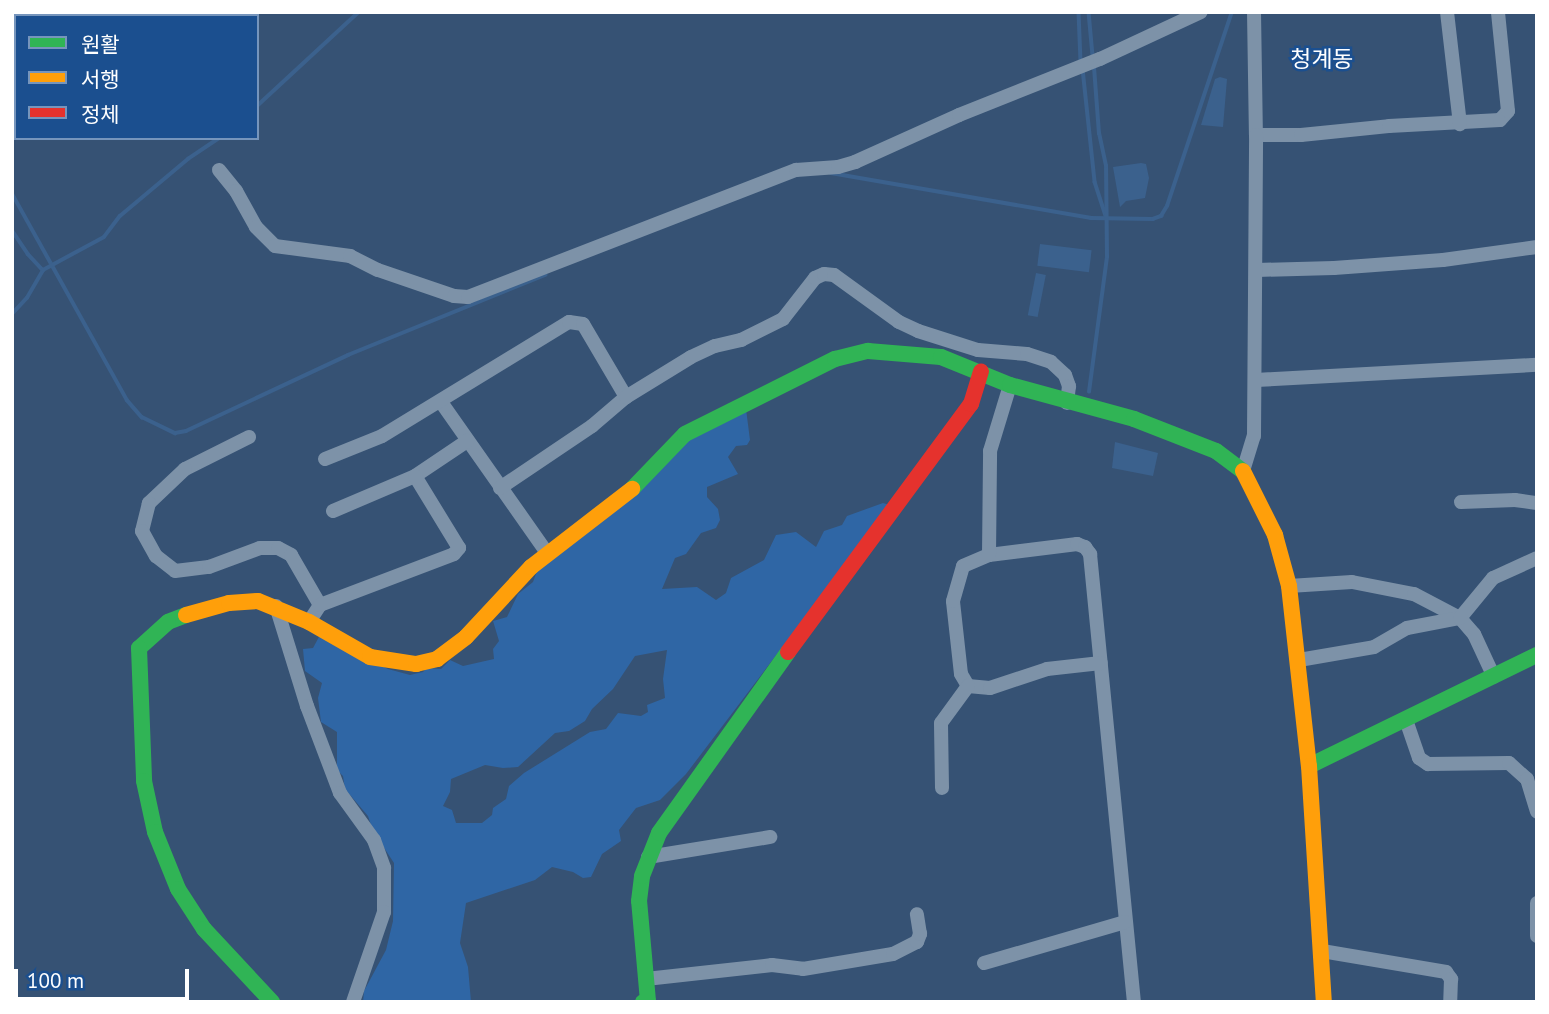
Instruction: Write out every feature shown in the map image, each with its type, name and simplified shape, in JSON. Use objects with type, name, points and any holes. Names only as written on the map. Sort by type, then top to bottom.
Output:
[{"type":"street","points":[[219,170],[236,191],[256,227],[275,246],[351,256],[378,270],[454,296],[468,297],[796,170],[838,167],[855,162],[959,115],[1100,59],[1201,12]]},
{"type":"street","points":[[1243,471],[1254,436],[1256,380],[1254,12]]},
{"type":"street","points":[[1447,12],[1460,124]]},
{"type":"street","points":[[1256,135],[1301,135],[1390,125],[1460,124],[1500,120],[1508,111],[1498,12]]},
{"type":"street","points":[[1257,270],[1334,268],[1443,260],[1537,247]]},
{"type":"street","points":[[500,488],[592,426],[626,397],[691,357],[715,346],[741,340],[783,319],[816,278],[824,274],[834,275],[899,322],[918,331],[978,350],[1027,354],[1051,362],[1065,375],[1069,386],[1068,403]]},
{"type":"street","points":[[325,459],[382,436],[569,322],[583,324],[626,397]]},
{"type":"street","points":[[272,1002],[204,929],[178,889],[155,832],[144,781],[139,648],[168,622],[188,614],[229,603],[258,601],[276,606],[309,622],[343,644],[370,657],[415,664],[437,659],[466,637],[548,554],[643,480],[685,434],[835,359],[869,351],[941,357],[1010,385],[1168,431],[1216,451],[1243,471],[1275,535],[1289,586],[1309,766],[1324,1002]]},
{"type":"street","points":[[1256,380],[1537,365]]},
{"type":"street","points":[[646,1002],[639,901],[648,857],[659,833],[734,726],[971,404],[981,372]]},
{"type":"street","points":[[989,555],[990,452],[1010,385]]},
{"type":"street","points":[[441,402],[548,554]]},
{"type":"street","points":[[249,438],[185,469],[149,503],[142,531],[156,556],[175,571],[209,567],[260,548],[278,548],[291,555],[320,605]]},
{"type":"street","points":[[333,511],[415,476],[467,441]]},
{"type":"street","points":[[309,622],[320,605],[454,554],[459,548],[415,476]]},
{"type":"street","points":[[1461,502],[1515,500],[1537,503]]},
{"type":"street","points":[[968,686],[961,674],[953,601],[963,566],[989,555],[1077,544],[1085,547],[1090,554],[1134,1002]]},
{"type":"street","points":[[1299,660],[1374,648],[1407,628],[1460,618],[1493,578],[1537,558]]},
{"type":"street","points":[[1289,586],[1352,582],[1390,587],[1414,594],[1460,618],[1474,634],[1494,677]]},
{"type":"street","points":[[276,606],[307,706],[340,793],[374,840],[384,868],[384,912],[353,1002]]},
{"type":"street","points":[[1309,766],[1537,655]]},
{"type":"street","points":[[968,686],[990,688],[1047,669],[1101,663]]},
{"type":"street","points":[[942,788],[941,723],[968,686]]},
{"type":"street","points":[[1406,720],[1419,758],[1428,764],[1509,764],[1527,779],[1537,812]]},
{"type":"street","points":[[648,857],[770,837]]},
{"type":"street","points":[[1537,903],[1537,936]]},
{"type":"street","points":[[646,979],[772,965],[803,969],[893,954],[917,942],[917,914]]},
{"type":"street","points":[[984,963],[1125,922]]},
{"type":"street","points":[[1322,951],[1446,972],[1451,979],[1450,1002]]},
{"type":"shaded area","points":[[1215,79],[1227,79],[1223,127],[1201,125]]},
{"type":"shaded area","points":[[1146,164],[1149,178],[1145,198],[1126,201],[1120,207],[1113,167]]},
{"type":"shaded area","points":[[1040,244],[1092,250],[1089,272],[1037,266]]},
{"type":"shaded area","points":[[1036,273],[1046,275],[1038,317],[1028,315]]},
{"type":"shaded area","points":[[746,409],[750,440],[747,445],[736,446],[728,457],[738,474],[707,487],[707,497],[718,509],[720,520],[716,528],[701,533],[686,554],[675,558],[662,589],[697,587],[716,600],[726,593],[731,578],[764,560],[776,535],[796,532],[816,547],[824,531],[842,525],[847,516],[883,503],[890,505],[686,774],[660,800],[636,808],[619,830],[621,841],[602,854],[591,877],[583,878],[573,872],[552,867],[535,880],[466,903],[460,943],[468,967],[471,1002],[363,1002],[364,991],[386,950],[393,921],[394,863],[373,831],[368,816],[345,789],[343,776],[337,770],[337,732],[321,722],[318,698],[322,683],[305,671],[303,649],[313,648],[320,635],[388,669],[410,675],[423,672],[427,668],[441,669],[450,660],[463,666],[494,659],[493,649],[499,641],[493,621],[507,617],[518,594],[533,582],[537,571],[701,430]],"holes":[[[667,650],[663,679],[665,698],[647,705],[648,712],[641,716],[618,713],[606,729],[590,732],[524,773],[509,786],[506,799],[493,808],[492,815],[482,823],[456,823],[452,810],[443,806],[450,792],[451,779],[485,765],[518,767],[555,733],[569,731],[585,721],[592,709],[613,689],[635,656]]]},
{"type":"shaded area","points":[[1115,442],[1158,453],[1153,476],[1112,468]]},
{"type":"waterway","points":[[259,104],[359,12]]},
{"type":"waterway","points":[[1079,12],[1081,62]]},
{"type":"waterway","points":[[1089,12],[1093,56]]},
{"type":"waterway","points":[[831,173],[1091,218],[1153,219],[1161,216],[1167,206],[1232,12]]},
{"type":"waterway","points":[[1089,392],[1107,257],[1106,166],[1099,134],[1094,67]]},
{"type":"waterway","points":[[1083,69],[1095,182],[1106,216]]},
{"type":"waterway","points":[[12,314],[27,298],[43,270],[104,237],[120,216],[188,159],[216,140]]},
{"type":"waterway","points":[[12,193],[127,400],[142,417],[175,433],[186,431],[348,355],[545,275]]},
{"type":"waterway","points":[[12,230],[43,270]]},
{"type":"traffic: fast","points":[[632,489],[685,434],[835,359],[868,351],[941,357],[1010,385],[1134,419],[1216,451],[1243,471]]},
{"type":"traffic: fast","points":[[186,615],[168,622],[139,648],[144,781],[155,832],[178,889],[204,929],[272,1002]]},
{"type":"traffic: fast","points":[[643,1002],[648,1001],[639,901],[642,876],[659,833],[788,652]]},
{"type":"traffic: fast","points":[[1309,766],[1537,655]]},
{"type":"traffic: slow","points":[[1243,471],[1275,535],[1289,586],[1309,766],[1324,1002]]},
{"type":"traffic: slow","points":[[186,615],[229,603],[258,601],[309,622],[370,657],[416,664],[437,659],[466,637],[531,567],[632,489]]},
{"type":"traffic: jam","points":[[788,652],[971,404],[981,372]]},
{"type":"district","name":"청계동","points":[[1322,59]]}]
